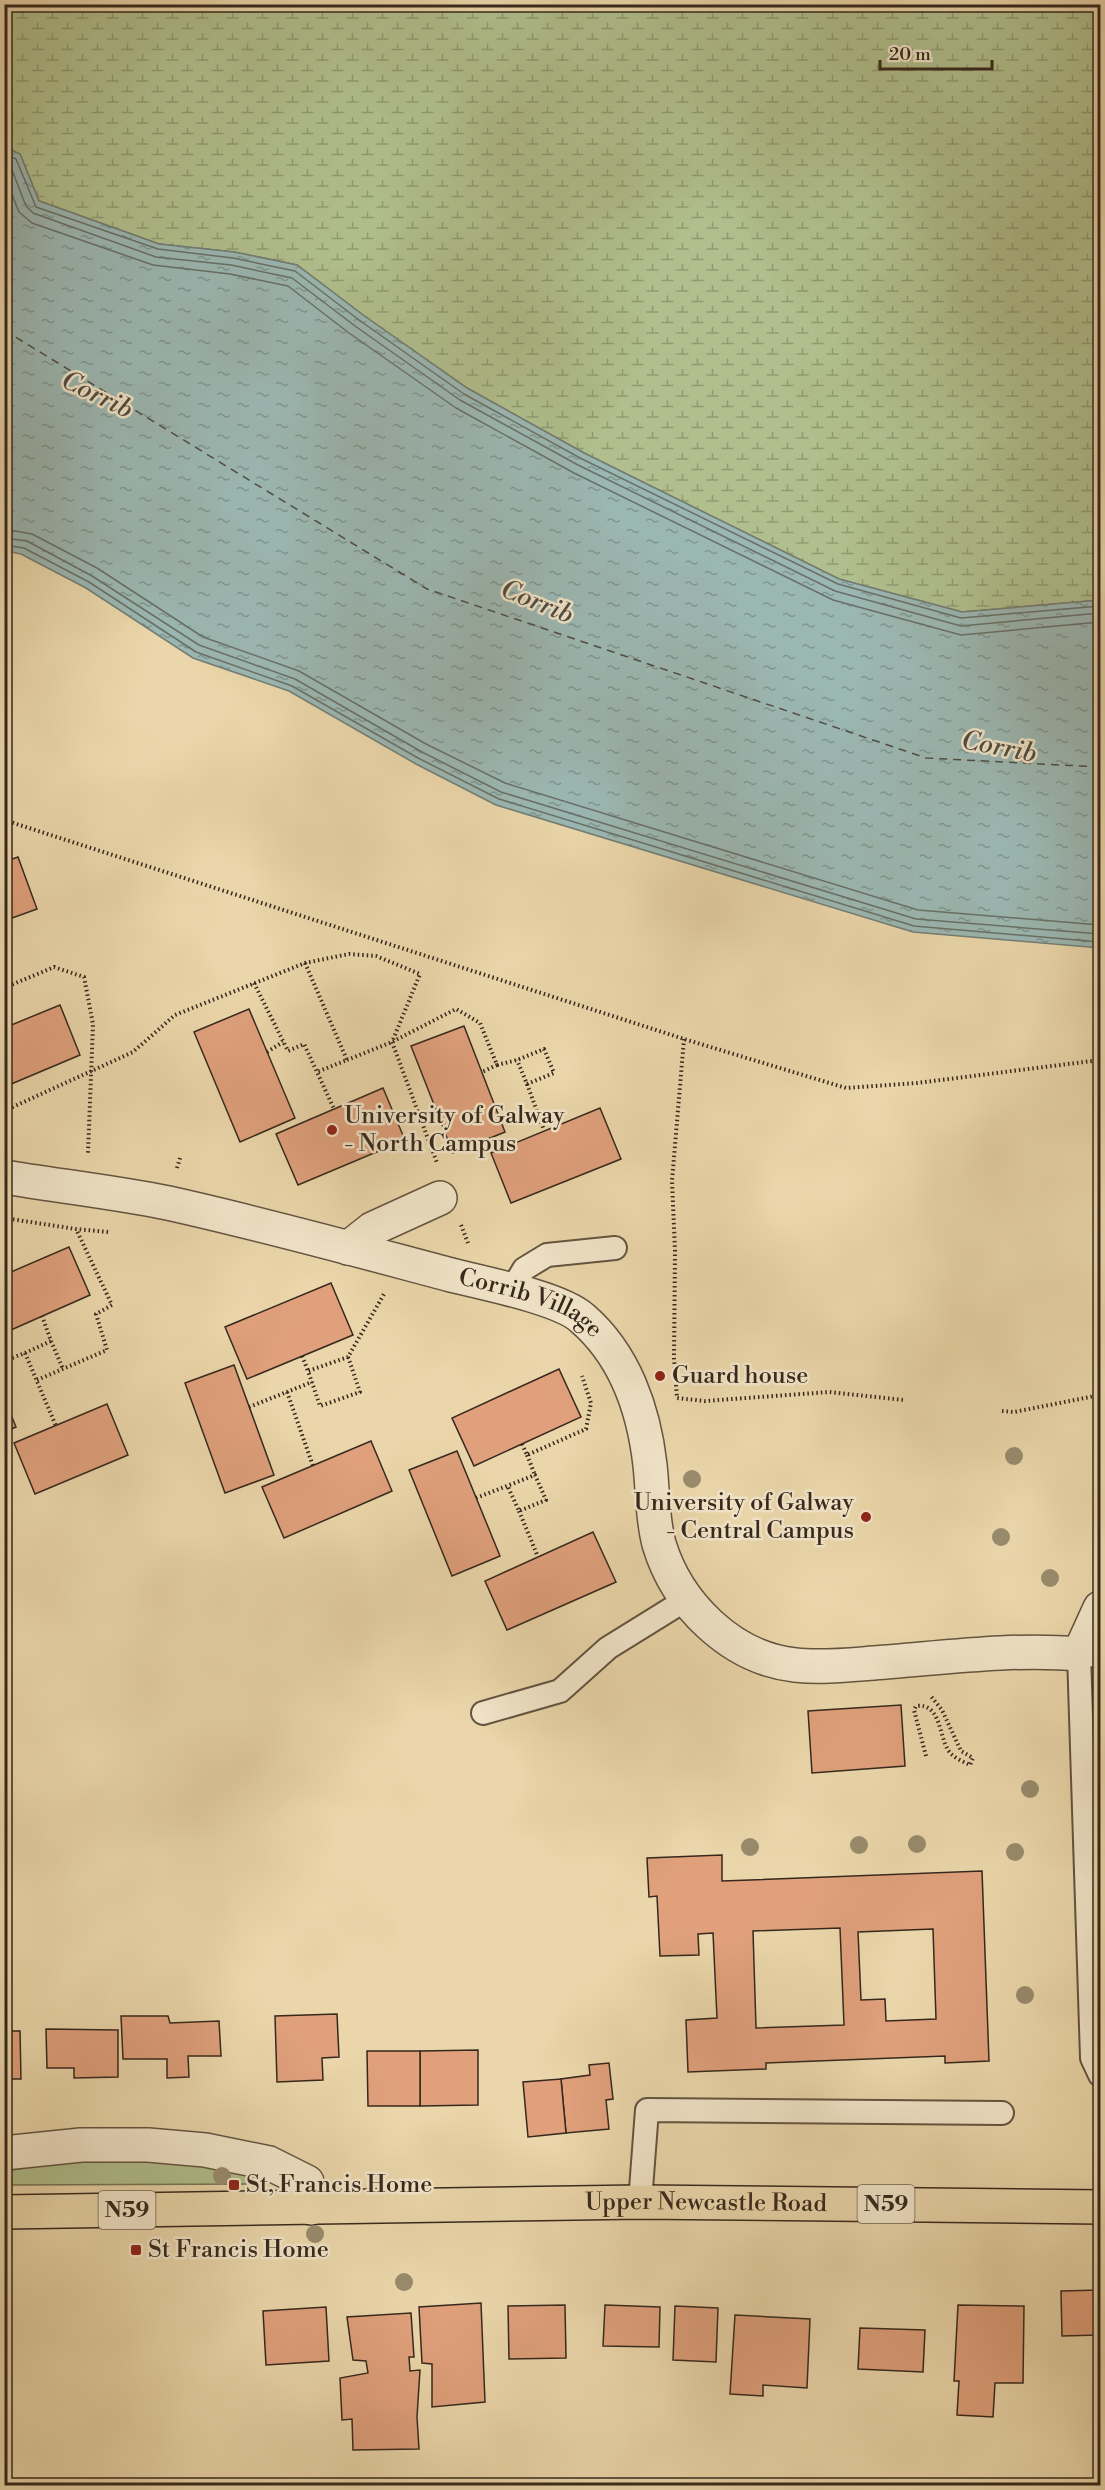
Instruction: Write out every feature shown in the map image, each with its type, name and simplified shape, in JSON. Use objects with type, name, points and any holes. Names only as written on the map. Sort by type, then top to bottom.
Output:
[{"type":"main road","name":"Upper Newcastle Road","points":[[4,2212],[640,2202],[1101,2207]]},
{"type":"street","name":"Corrib Village","points":[[4,1177],[167,1203],[511,1291],[562,1306],[579,1315],[596,1330],[623,1369],[639,1408],[646,1437],[654,1518],[659,1543],[669,1571],[702,1617],[732,1643],[773,1661],[796,1665],[843,1665],[1044,1651],[1090,1655]]},
{"type":"street","points":[[348,1248],[372,1229],[440,1198]]},
{"type":"street","points":[[1090,1655],[1101,1608]]},
{"type":"street","points":[[4,2153],[81,2145],[148,2145],[205,2150],[269,2163],[307,2182],[311,2208]]},
{"type":"lane","points":[[511,1291],[524,1269],[547,1255],[615,1248]]},
{"type":"lane","points":[[483,1713],[560,1691],[608,1648],[687,1599]]},
{"type":"lane","points":[[1090,1655],[1092,2058],[1101,2075]]},
{"type":"lane","points":[[640,2202],[647,2110],[1002,2113]]},
{"type":"path","points":[[4,820],[684,1039],[846,1088],[917,1083],[1101,1060]]},
{"type":"path","points":[[4,1110],[133,1052],[175,1015],[305,963],[349,954],[376,956],[420,974],[392,1042],[448,1194],[440,1198]]},
{"type":"path","points":[[305,963],[347,1060]]},
{"type":"path","points":[[4,988],[54,967],[84,977],[93,1024],[88,1163]]},
{"type":"path","points":[[254,983],[288,1051],[304,1044],[334,1109]]},
{"type":"path","points":[[317,1072],[392,1042],[456,1009],[480,1023],[497,1065]]},
{"type":"path","points":[[684,1039],[672,1181],[675,1251],[674,1358],[677,1398],[705,1401],[829,1392],[904,1400]]},
{"type":"path","points":[[267,1052],[283,1042]]},
{"type":"path","points":[[482,1072],[544,1049],[554,1072],[527,1084]]},
{"type":"path","points":[[517,1060],[544,1130]]},
{"type":"path","points":[[4,1218],[112,1232]]},
{"type":"path","points":[[37,1380],[107,1350],[96,1314],[112,1305],[76,1229]]},
{"type":"path","points":[[308,1371],[348,1357],[403,1262]]},
{"type":"path","points":[[42,1316],[63,1369]]},
{"type":"path","points":[[4,1361],[51,1341]]},
{"type":"path","points":[[25,1353],[56,1426]]},
{"type":"path","points":[[302,1356],[320,1406],[360,1392],[348,1357]]},
{"type":"path","points":[[527,1455],[586,1429],[591,1402],[581,1373]]},
{"type":"path","points":[[249,1407],[312,1382]]},
{"type":"path","points":[[286,1392],[313,1466]]},
{"type":"path","points":[[1002,1411],[1014,1412],[1101,1395]]},
{"type":"path","points":[[519,1511],[546,1500],[522,1444]]},
{"type":"path","points":[[476,1498],[535,1475]]},
{"type":"path","points":[[508,1487],[538,1557]]},
{"type":"path","points":[[925,1693],[934,1698],[942,1710],[961,1751],[973,1758],[970,1765],[955,1757],[947,1749],[937,1718],[931,1710],[920,1705],[914,1710],[926,1756]]},
{"type":"green space","points":[[5,5],[1100,5],[1100,600],[962,612],[839,579],[584,453],[467,388],[363,315],[297,265],[234,252],[159,244],[39,201],[20,154],[5,147]]},
{"type":"green space","points":[[166,2158],[264,2177],[262,2184],[5,2185],[5,2171],[79,2160]]},
{"type":"water","name":"Corrib","points":[[4,147],[20,154],[39,201],[159,244],[234,252],[297,265],[363,315],[467,388],[584,453],[839,579],[962,612],[1100,600],[1100,948],[913,932],[496,805],[416,764],[289,691],[193,658],[86,588],[21,554],[5,551]]},
{"type":"building","points":[[18,857],[37,909],[4,921],[4,862]]},
{"type":"building","points":[[60,1005],[80,1055],[4,1087],[4,1028]]},
{"type":"building","points":[[249,1009],[295,1118],[240,1142],[194,1032]]},
{"type":"building","points":[[464,1026],[505,1132],[453,1153],[411,1046]]},
{"type":"building","points":[[383,1088],[405,1140],[298,1185],[276,1134]]},
{"type":"building","points":[[600,1108],[621,1159],[511,1203],[491,1153]]},
{"type":"building","points":[[69,1247],[90,1295],[4,1333],[4,1275]]},
{"type":"building","points":[[331,1283],[353,1335],[247,1379],[225,1327]]},
{"type":"building","points":[[234,1365],[274,1475],[225,1493],[185,1383]]},
{"type":"building","points":[[559,1369],[581,1417],[474,1466],[452,1418]]},
{"type":"building","points":[[4,1397],[16,1427],[4,1432]]},
{"type":"building","points":[[107,1404],[128,1455],[35,1494],[14,1443]]},
{"type":"building","points":[[371,1441],[392,1491],[284,1538],[262,1487]]},
{"type":"building","points":[[457,1451],[500,1556],[452,1576],[409,1470]]},
{"type":"building","points":[[593,1532],[616,1582],[507,1630],[485,1581]]},
{"type":"building","points":[[901,1705],[905,1766],[812,1773],[808,1711]]},
{"type":"building","points":[[722,1855],[722,1881],[982,1871],[989,2061],[945,2063],[945,2056],[766,2063],[766,2069],[688,2072],[686,2020],[717,2018],[713,1933],[698,1934],[699,1955],[660,1956],[657,1896],[649,1897],[647,1858]],"holes":[[[840,1928],[844,2025],[756,2028],[753,1931]],[[933,1929],[936,2019],[886,2021],[885,1999],[861,2000],[858,1932]]]},
{"type":"building","points":[[337,2014],[339,2057],[322,2058],[323,2080],[277,2082],[275,2016]]},
{"type":"building","points":[[121,2016],[168,2016],[170,2023],[219,2021],[221,2056],[188,2056],[189,2077],[167,2078],[167,2059],[123,2059]]},
{"type":"building","points":[[46,2029],[118,2030],[118,2077],[74,2078],[74,2068],[47,2068]]},
{"type":"building","points":[[4,2031],[20,2031],[21,2079],[6,2079],[4,2087]]},
{"type":"building","points":[[478,2050],[478,2105],[420,2106],[420,2051]]},
{"type":"building","points":[[367,2051],[420,2051],[420,2106],[368,2106]]},
{"type":"building","points":[[609,2063],[613,2099],[606,2100],[609,2129],[566,2133],[561,2079],[590,2075],[589,2065]]},
{"type":"building","points":[[561,2079],[566,2133],[528,2137],[523,2082]]},
{"type":"building","points":[[1100,2290],[1100,2335],[1062,2336],[1061,2291]]},
{"type":"building","points":[[481,2303],[485,2402],[432,2407],[432,2364],[422,2363],[419,2307]]},
{"type":"building","points":[[565,2305],[566,2358],[509,2359],[508,2306]]},
{"type":"building","points":[[605,2305],[660,2307],[659,2347],[603,2346]]},
{"type":"building","points":[[958,2305],[1024,2306],[1023,2383],[995,2383],[993,2417],[957,2415],[959,2381],[954,2381]]},
{"type":"building","points":[[675,2306],[718,2308],[716,2362],[673,2360]]},
{"type":"building","points":[[326,2307],[329,2361],[266,2365],[263,2311]]},
{"type":"building","points":[[411,2313],[414,2357],[409,2357],[410,2371],[420,2370],[417,2417],[419,2449],[353,2450],[352,2419],[342,2420],[340,2378],[368,2373],[366,2361],[353,2360],[347,2317]]},
{"type":"building","points":[[735,2315],[810,2319],[807,2388],[763,2385],[763,2396],[730,2394]]},
{"type":"building","points":[[860,2328],[925,2330],[923,2372],[858,2369]]},
{"type":"ferry route","points":[[4,330],[427,589],[926,758],[1100,767]]},
{"type":"place","name":"University of Galway - North Campus","points":[[332,1130]]},
{"type":"place","name":"Guard house","points":[[660,1376]]},
{"type":"place","name":"University of Galway - Central Campus","points":[[866,1517]]},
{"type":"place","name":"St, Francis Home","points":[[234,2185]]},
{"type":"place","name":"St Francis Home","points":[[136,2250]]}]
